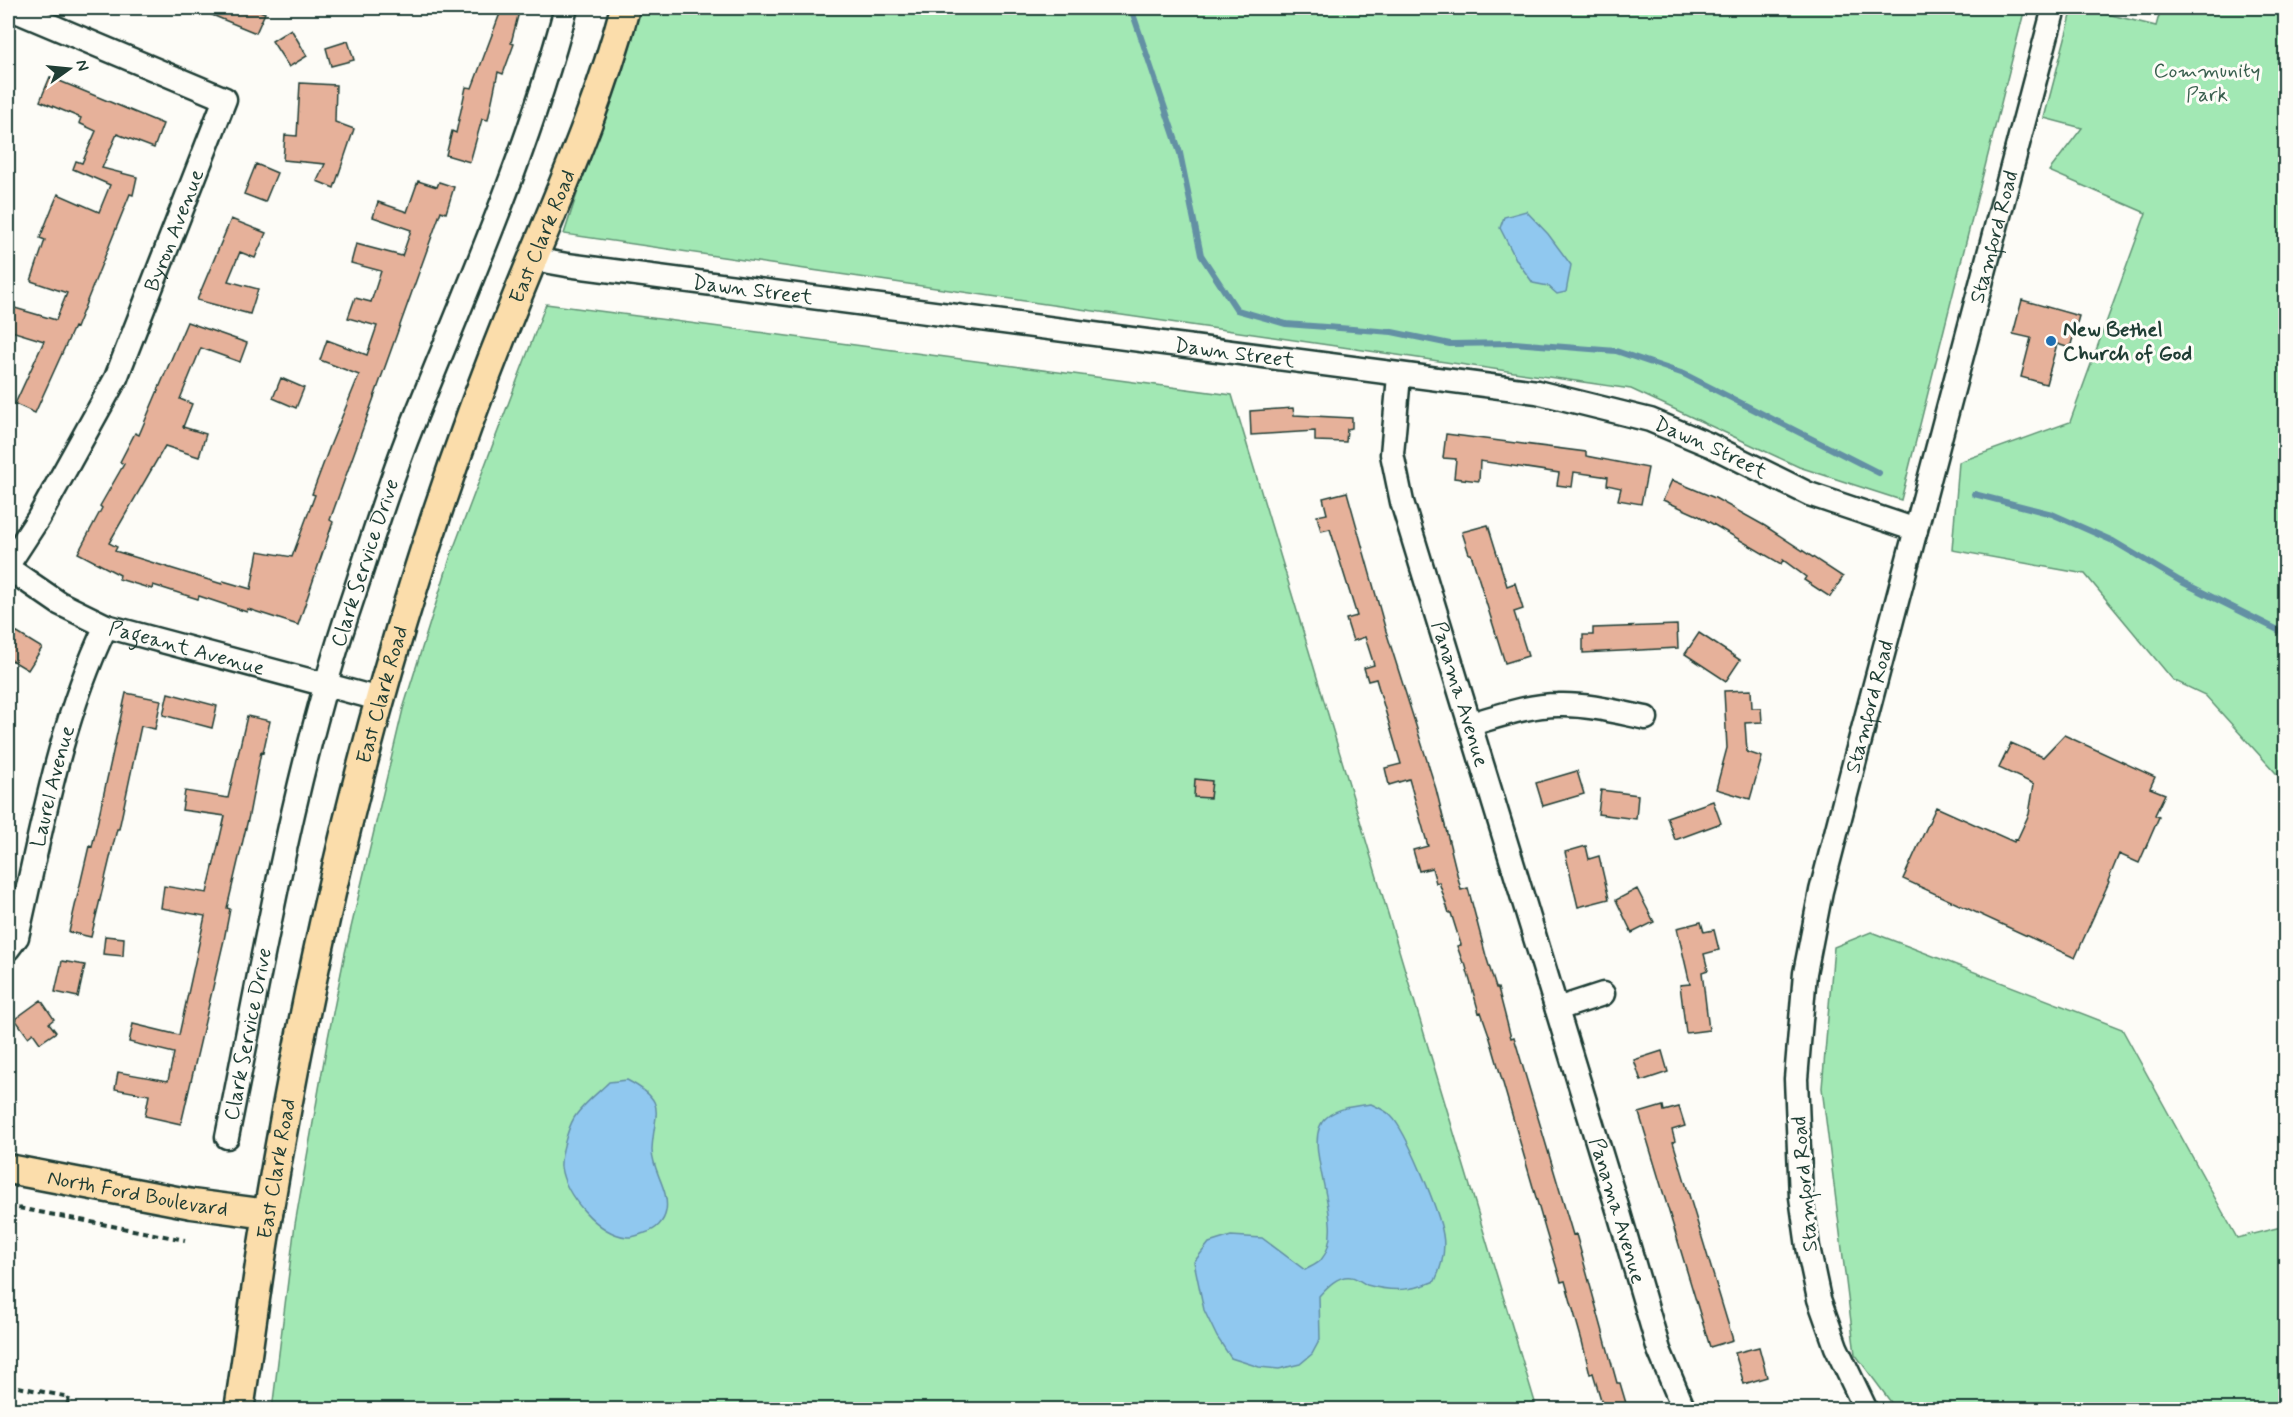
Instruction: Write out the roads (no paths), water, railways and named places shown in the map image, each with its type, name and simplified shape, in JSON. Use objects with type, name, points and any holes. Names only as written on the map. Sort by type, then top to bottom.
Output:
[{"type":"main road","name":"East Clark Road","points":[[239,1410],[268,1214],[334,876],[380,699],[417,576],[467,429],[533,259],[581,144],[612,58],[625,8]]},
{"type":"main road","name":"North Ford Boulevard","points":[[8,1169],[192,1204],[268,1214]]},
{"type":"street","name":"Byron Avenue","points":[[8,567],[38,519],[117,378],[225,99],[9,8]]},
{"type":"street","name":"Clark Service Drive","points":[[227,1137],[290,824],[324,685],[409,436],[528,136],[566,8]]},
{"type":"street","name":"Stamford Road","points":[[1862,1408],[1836,1347],[1820,1299],[1800,1197],[1796,1079],[1805,973],[1821,891],[2054,8]]},
{"type":"street","name":"Dawn Street","points":[[533,259],[1399,376],[1537,392],[1650,420],[1710,445],[1809,494],[1916,530]]},
{"type":"street","name":"Panama Avenue","points":[[1399,376],[1392,454],[1402,501],[1659,1350],[1685,1410]]},
{"type":"street","name":"Pageant Avenue","points":[[8,567],[59,603],[106,626],[380,699]]},
{"type":"street","name":"Laurel Avenue","points":[[8,949],[17,937],[57,761],[75,698],[106,626]]},
{"type":"street","points":[[1471,724],[1531,708],[1558,705],[1605,709],[1646,718]]},
{"type":"street","points":[[1557,1009],[1603,994]]},
{"type":"water","points":[[1526,211],[1548,234],[1571,265],[1566,292],[1557,294],[1548,286],[1533,283],[1517,261],[1500,228],[1504,217]]},
{"type":"water","points":[[627,1080],[654,1101],[656,1116],[652,1157],[667,1203],[665,1215],[656,1228],[629,1237],[605,1229],[594,1221],[576,1201],[561,1167],[567,1135],[577,1113],[609,1082]]},
{"type":"water","points":[[1371,1104],[1387,1112],[1397,1124],[1422,1173],[1436,1210],[1441,1224],[1444,1253],[1435,1281],[1410,1289],[1385,1289],[1367,1285],[1353,1277],[1342,1278],[1319,1296],[1320,1339],[1312,1354],[1300,1364],[1279,1369],[1259,1367],[1231,1358],[1217,1337],[1204,1310],[1194,1262],[1209,1243],[1231,1236],[1262,1238],[1305,1270],[1320,1261],[1329,1245],[1330,1226],[1319,1163],[1317,1144],[1319,1128],[1327,1117],[1337,1111]]},
{"type":"waterway","points":[[1131,8],[1180,153],[1201,255],[1237,310],[1286,324],[1392,332],[1450,344],[1514,343],[1616,351],[1684,374],[1879,473]]},
{"type":"waterway","points":[[1974,494],[2052,514],[2113,541],[2180,581],[2286,634]]},
{"type":"place","name":"New Bethel Church of God","points":[[2051,341]]},
{"type":"park label","name":"Community Park","points":[[2207,82]]}]
